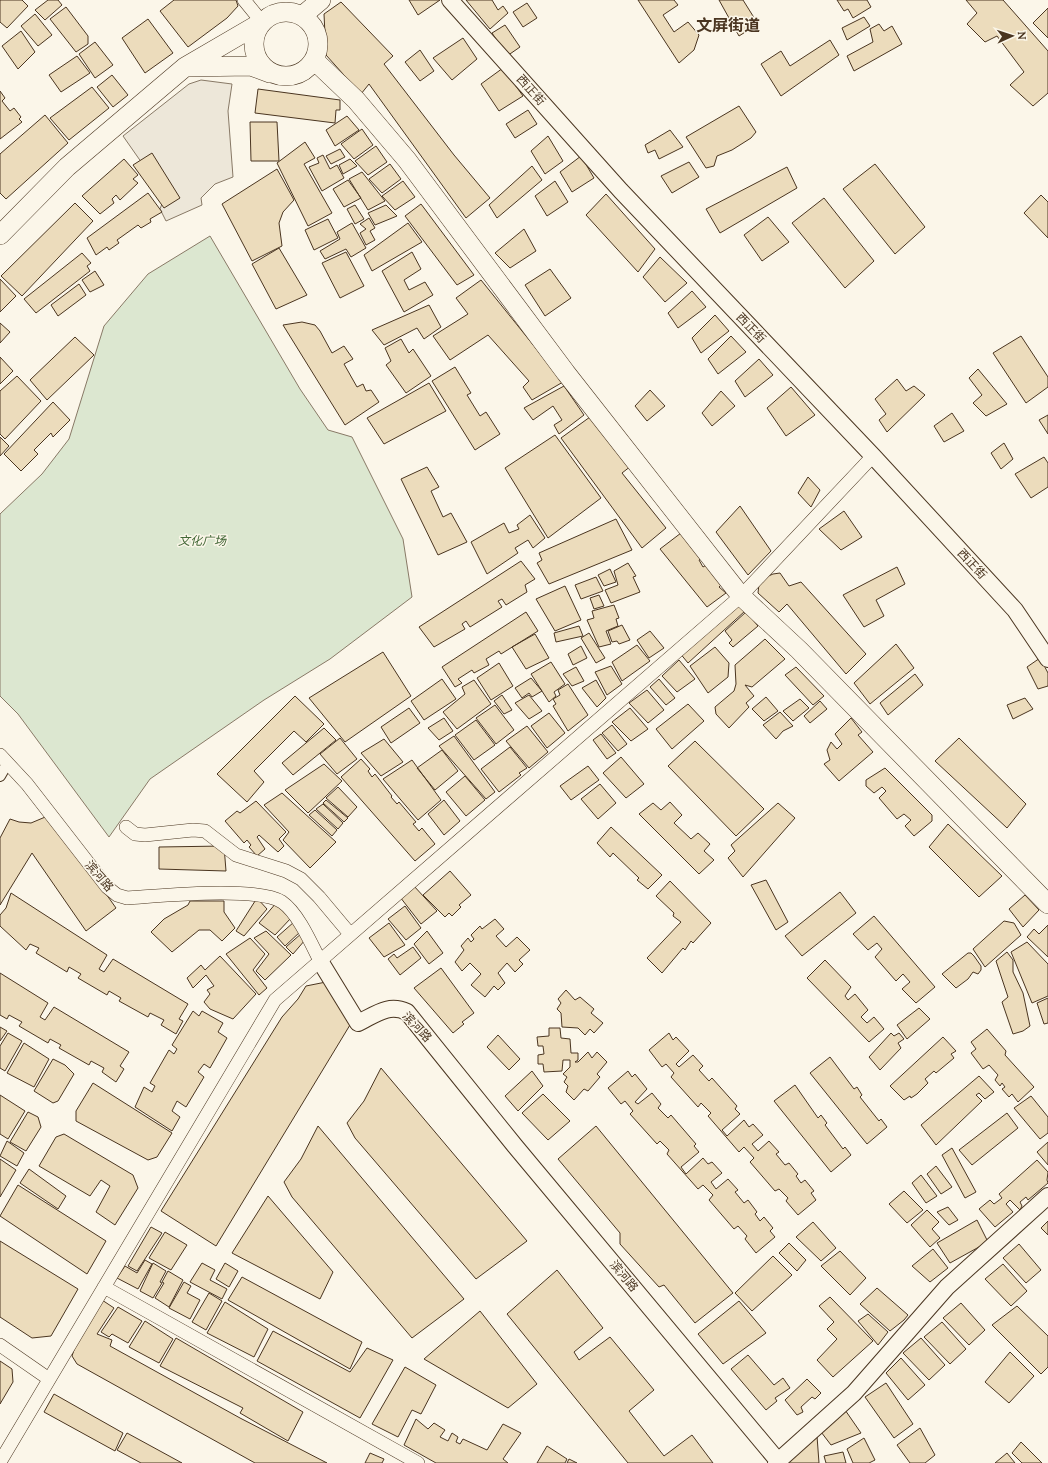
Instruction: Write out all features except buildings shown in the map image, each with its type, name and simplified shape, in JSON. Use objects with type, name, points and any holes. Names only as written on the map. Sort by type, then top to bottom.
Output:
[{"type":"main road","points":[[302,16],[320,0]]},
{"type":"main road","points":[[0,235],[67,167],[185,67],[262,22],[271,15],[281,12],[292,12],[302,16],[310,23],[315,31],[318,41],[314,60],[300,73],[290,76],[271,73],[251,66],[185,67]]},
{"type":"main road","points":[[262,22],[256,30],[254,50],[263,67],[271,73]]},
{"type":"main road","points":[[314,60],[356,100],[407,160],[566,373],[741,596],[799,650],[1048,904]]},
{"type":"street","points":[[244,0],[262,22]]},
{"type":"street","name":"西正街","points":[[450,0],[621,191],[873,456],[1015,610],[1048,658]]},
{"type":"street","points":[[0,1462],[275,1000],[741,596],[873,456]]},
{"type":"street","points":[[0,776],[4,759]]},
{"type":"street","name":"滨河路","points":[[4,759],[27,784],[100,878],[117,895],[127,898],[197,894],[242,894],[261,895],[274,898],[283,903],[303,927],[320,961],[358,1023],[386,1009],[398,1008],[407,1012],[515,1146],[758,1435],[777,1462]]},
{"type":"street","points":[[126,827],[135,834],[145,835],[193,830],[205,831],[236,855],[286,871],[301,879],[319,897],[350,934]]},
{"type":"street","points":[[777,1462],[854,1393],[947,1288],[1048,1196]]},
{"type":"street","points":[[104,1287],[418,1463]]},
{"type":"street","points":[[0,1345],[49,1379]]},
{"type":"green space","name":"文化广场","points":[[210,236],[300,389],[328,430],[352,437],[403,539],[412,597],[330,659],[264,700],[150,779],[109,837],[18,714],[0,696],[0,514],[42,474],[69,439],[104,326],[148,274]]},
{"type":"shaded area","points":[[201,80],[232,84],[228,111],[233,177],[215,184],[201,198],[202,205],[166,221],[160,209],[165,196],[123,136],[189,84]]},
{"type":"district","name":"文屏街道","points":[[728,25]]}]
